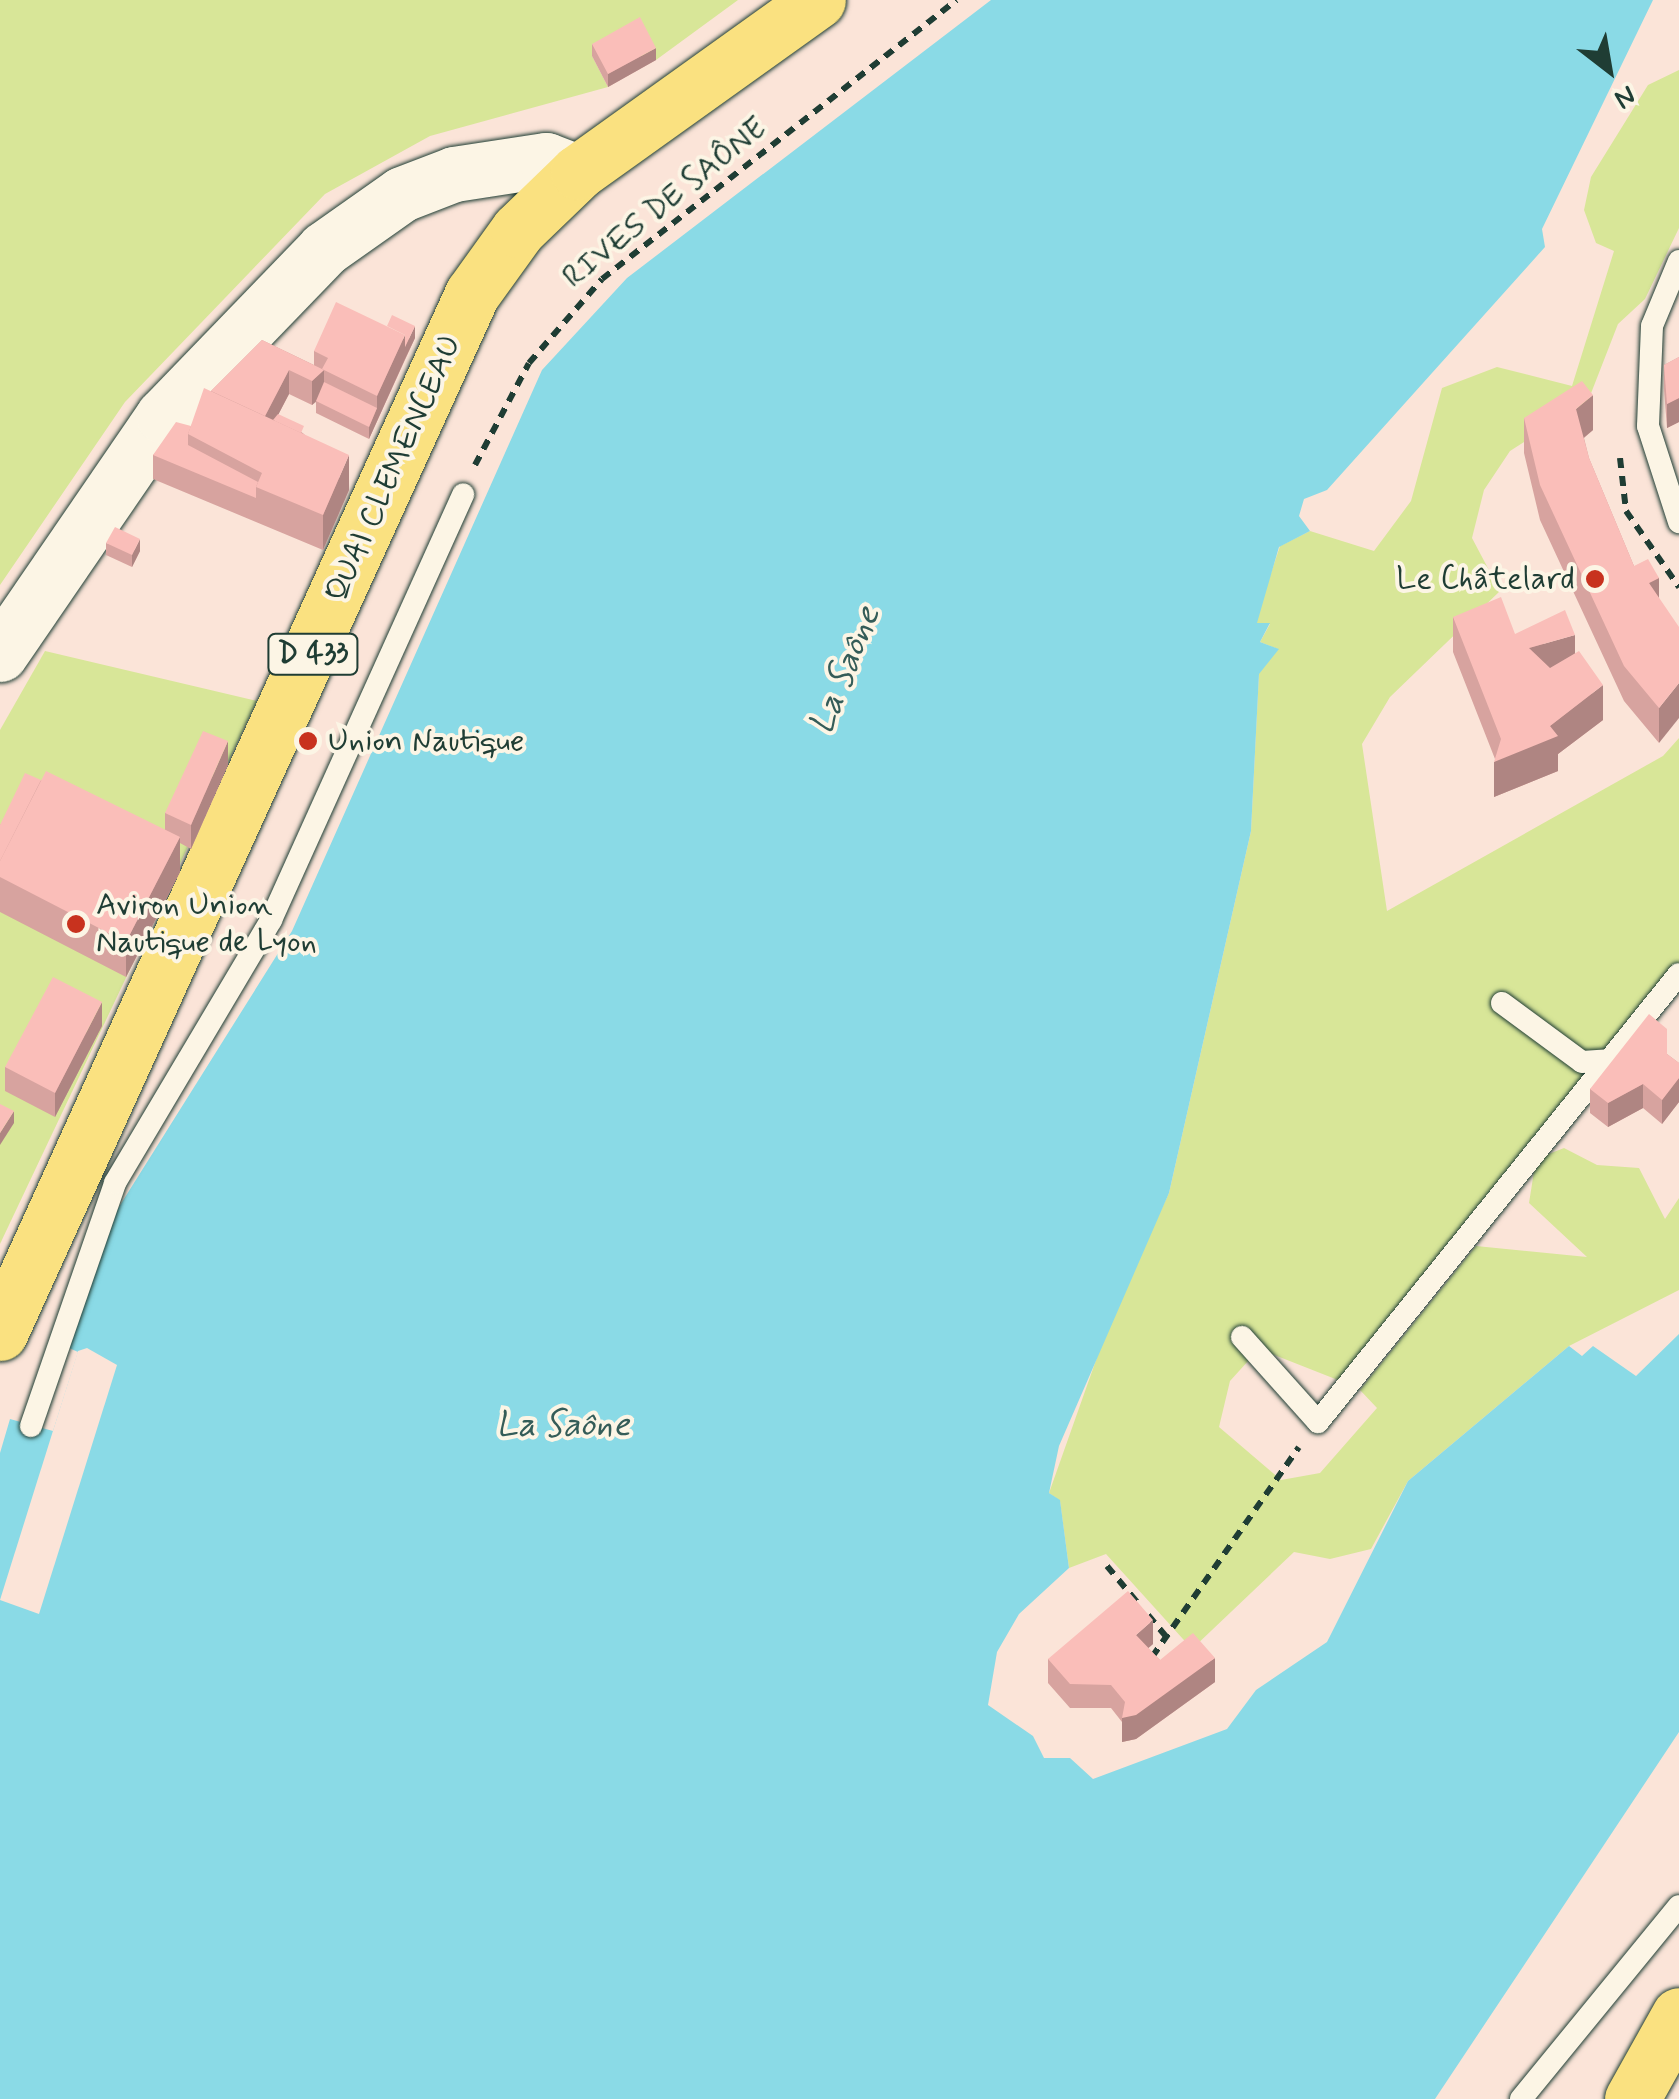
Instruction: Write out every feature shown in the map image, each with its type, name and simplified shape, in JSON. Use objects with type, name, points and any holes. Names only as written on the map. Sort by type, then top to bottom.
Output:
[{"type":"main road","name":"QUAI CLEMENCEAU","points":[[0,1334],[96,1173],[472,294],[518,230],[578,172],[818,0]]},
{"type":"main road","points":[[0,654],[164,416],[324,250],[402,194],[454,174],[546,160],[578,172]]},
{"type":"main road","points":[[1632,2099],[1679,2015]]},
{"type":"lane","points":[[1679,261],[1652,326],[1648,426],[1679,522]]},
{"type":"lane","points":[[31,1426],[96,1173],[271,920],[463,494]]},
{"type":"lane","points":[[1242,1337],[1318,1422],[1679,974]]},
{"type":"lane","points":[[1649,1012],[1679,999]]},
{"type":"lane","points":[[1502,1003],[1582,1062],[1609,1060]]},
{"type":"lane","points":[[1520,2099],[1679,1906]]},
{"type":"path","name":"RIVES DE SAÔNE","points":[[463,494],[528,363],[602,279],[956,0]]},
{"type":"path","points":[[1626,511],[1679,588]]},
{"type":"path","points":[[1152,1657],[1170,1641],[1318,1422]]},
{"type":"path","points":[[1107,1566],[1170,1641]]},
{"type":"green space","points":[[0,0],[738,0],[656,60],[592,56],[608,87],[430,136],[325,194],[125,402],[0,585]]},
{"type":"green space","points":[[1679,70],[1679,228],[1645,299],[1618,324],[1588,401],[1510,451],[1484,490],[1472,538],[1500,591],[1390,697],[1362,744],[1387,911],[1663,756],[1679,738],[1679,990],[1468,1228],[1348,1384],[1259,1349],[1230,1381],[1219,1427],[1281,1480],[1320,1473],[1377,1408],[1360,1390],[1476,1246],[1587,1257],[1529,1203],[1536,1159],[1564,1148],[1597,1165],[1639,1168],[1665,1219],[1679,1198],[1679,1290],[1569,1346],[1408,1481],[1371,1549],[1330,1559],[1294,1552],[1192,1649],[1106,1554],[1069,1568],[1060,1501],[1049,1493],[1112,1315],[1169,1193],[1251,831],[1259,673],[1278,649],[1260,642],[1270,624],[1256,624],[1262,600],[1280,546],[1310,531],[1374,551],[1411,501],[1442,388],[1497,367],[1572,386],[1614,251],[1596,243],[1584,210],[1591,177],[1648,85]]},
{"type":"green space","name":"Aviron Union Nautique de Lyon","points":[[45,651],[257,701],[0,1244],[0,730]]},
{"type":"water","name":"La Saône","points":[[991,0],[1653,0],[1542,229],[1545,247],[1327,490],[1304,499],[1299,516],[1310,531],[1279,547],[1257,623],[1270,623],[1260,642],[1279,649],[1259,674],[1251,831],[1169,1193],[1059,1446],[1049,1493],[1060,1500],[1069,1568],[1019,1614],[997,1652],[988,1705],[1033,1736],[1044,1758],[1070,1758],[1093,1779],[1227,1729],[1256,1690],[1327,1642],[1408,1481],[1569,1346],[1582,1356],[1593,1346],[1636,1376],[1679,1334],[1679,1732],[1435,2099],[0,2099],[0,1453],[10,1419],[53,1431],[78,1352],[69,1348],[117,1210],[292,931],[542,370],[627,278]]},
{"type":"pier","points":[[87,1348],[117,1365],[39,1614],[0,1600],[78,1351]]},
{"type":"building","points":[[640,17],[656,48],[608,74],[592,44]]},
{"type":"building","points":[[336,302],[405,335],[377,396],[322,369],[328,358],[314,351]]},
{"type":"building","points":[[392,315],[415,326],[405,347],[405,335],[387,326]]},
{"type":"building","points":[[262,340],[324,370],[312,381],[289,370],[265,416],[211,391]]},
{"type":"building","points":[[1679,357],[1679,398],[1667,404],[1664,365]]},
{"type":"building","name":"Le Châtelard","points":[[1582,381],[1593,395],[1576,409],[1589,458],[1634,566],[1648,559],[1659,578],[1649,583],[1679,627],[1679,683],[1659,708],[1624,666],[1540,485],[1524,418]]},
{"type":"building","points":[[324,382],[377,408],[369,427],[316,401]]},
{"type":"building","points":[[204,388],[349,455],[323,515],[256,487],[262,473],[188,434]]},
{"type":"building","points":[[278,414],[304,426],[301,433],[273,420]]},
{"type":"building","points":[[176,422],[191,426],[188,445],[258,482],[256,498],[153,455]]},
{"type":"building","points":[[115,527],[140,539],[132,555],[106,543]]},
{"type":"building","points":[[1501,597],[1515,634],[1565,610],[1575,635],[1529,648],[1550,668],[1579,651],[1603,685],[1550,726],[1558,736],[1494,762],[1501,739],[1453,617]]},
{"type":"building","points":[[203,731],[228,741],[191,825],[165,813]]},
{"type":"building","points":[[46,771],[180,837],[126,942],[0,877],[0,861]]},
{"type":"building","points":[[25,773],[41,780],[0,861],[0,825]]},
{"type":"building","points":[[53,977],[102,1002],[55,1093],[5,1067]]},
{"type":"building","points":[[1649,1014],[1667,1029],[1667,1054],[1679,1063],[1679,1078],[1662,1100],[1643,1084],[1608,1103],[1590,1089]]},
{"type":"building","points":[[0,1104],[14,1111],[0,1133]]},
{"type":"building","points":[[1128,1591],[1153,1620],[1136,1635],[1160,1660],[1193,1633],[1215,1658],[1136,1715],[1122,1718],[1125,1702],[1111,1685],[1070,1684],[1048,1659]]},
{"type":"place","name":"Le Châtelard","points":[[1595,579]]},
{"type":"place","name":"Union Nautique","points":[[308,741]]},
{"type":"place","name":"Aviron Union Nautique de Lyon","points":[[76,924]]}]
